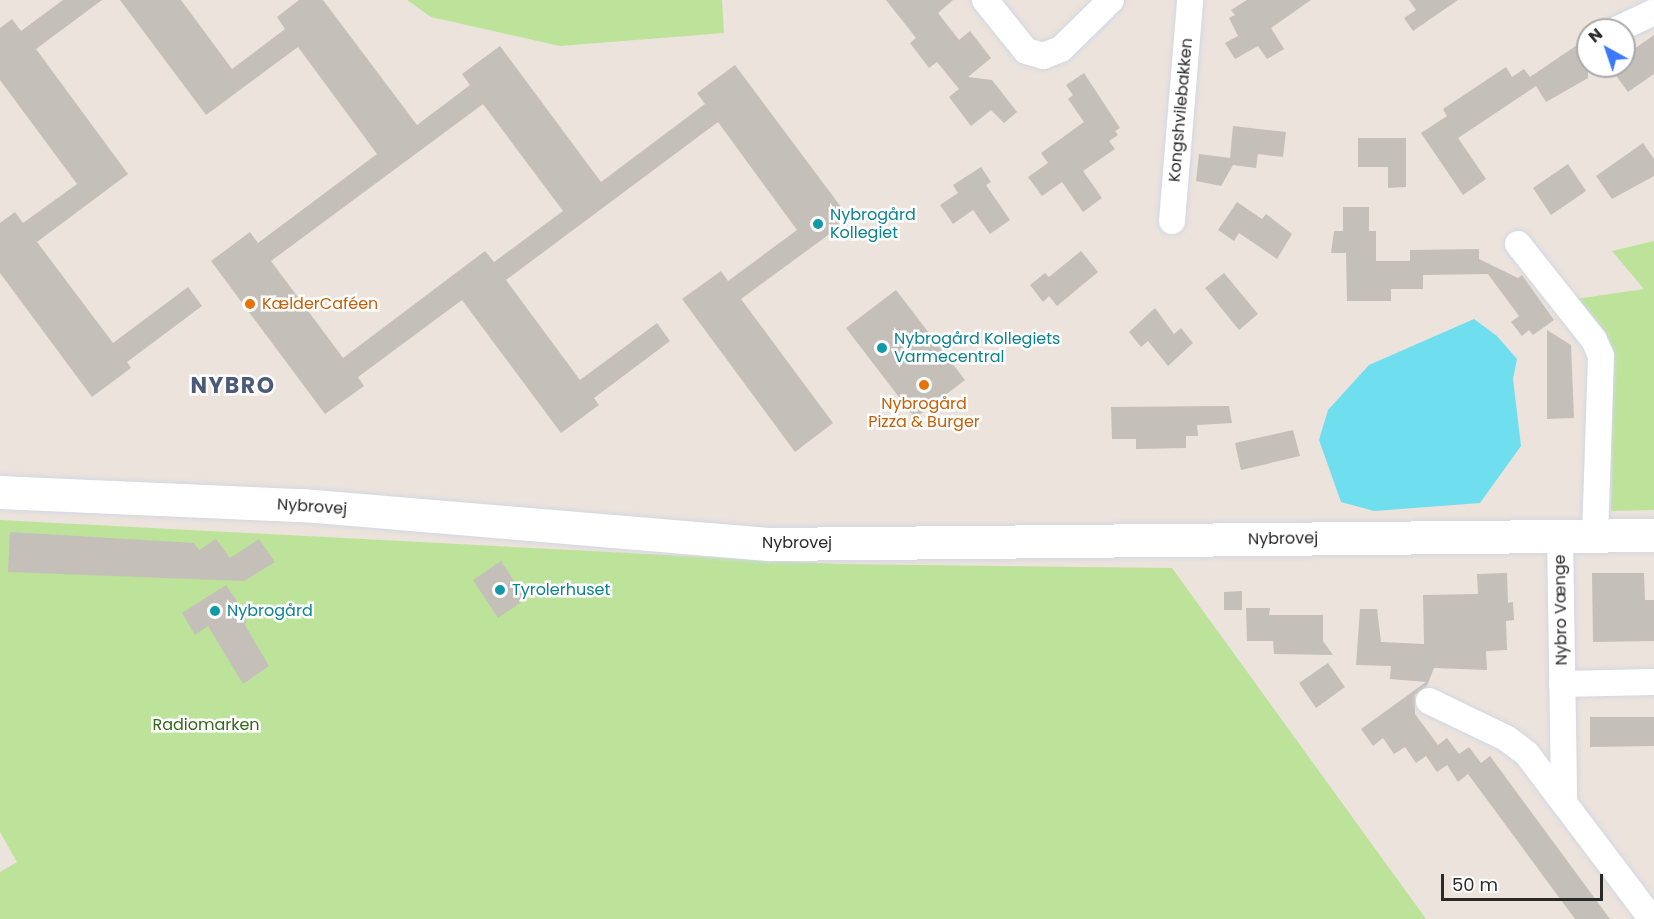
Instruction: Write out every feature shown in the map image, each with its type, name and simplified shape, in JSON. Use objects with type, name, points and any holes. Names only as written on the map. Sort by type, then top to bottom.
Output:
[{"type":"street","points":[[985,0],[1026,51],[1043,56],[1061,48],[1111,0]]},
{"type":"street","name":"Kongshvilebakken","points":[[1172,220],[1191,0]]},
{"type":"street","points":[[1636,21],[1654,12]]},
{"type":"street","points":[[1518,244],[1594,339],[1601,354],[1595,535]]},
{"type":"street","name":"Nybrovej","points":[[0,492],[303,506],[769,544],[1654,535]]},
{"type":"street","name":"Nybro Vænge","points":[[1560,536],[1564,799]]},
{"type":"street","name":"Nybro Vænge","points":[[1562,684],[1654,682]]},
{"type":"street","points":[[1429,700],[1506,738],[1527,754],[1564,799],[1652,919]]},
{"type":"green space","points":[[407,0],[722,0],[724,33],[560,46],[431,17]]},
{"type":"green space","points":[[1654,241],[1654,510],[1611,511],[1613,362],[1576,299],[1644,289],[1612,251]]},
{"type":"green space","name":"Radiomarken","points":[[0,520],[838,564],[1172,568],[1426,919],[0,919],[0,872],[17,862],[0,832]]},
{"type":"water","points":[[1474,319],[1497,336],[1517,359],[1513,379],[1521,446],[1480,503],[1374,511],[1341,502],[1319,440],[1328,410],[1369,365]]},
{"type":"building","points":[[63,0],[102,0],[36,49],[128,174],[37,242],[113,343],[188,287],[202,306],[127,362],[131,368],[92,397],[0,273],[0,223],[15,212],[23,223],[77,184],[0,80],[0,28],[12,19],[21,31]]},
{"type":"building","name":"Nybrogård Kollegiet","points":[[120,0],[181,0],[232,69],[285,29],[277,17],[299,0],[323,0],[417,125],[470,85],[462,74],[500,46],[601,182],[705,104],[697,93],[735,65],[850,219],[741,299],[833,423],[795,452],[682,299],[721,271],[728,281],[797,230],[718,122],[506,280],[580,380],[657,323],[670,341],[594,398],[599,405],[561,433],[462,300],[358,377],[364,386],[325,414],[211,261],[250,232],[258,243],[377,154],[298,47],[206,115]],"holes":[[[483,104],[563,211],[494,262],[485,251],[343,358],[271,261]]]},
{"type":"building","points":[[886,0],[953,0],[938,13],[959,40],[970,31],[991,58],[968,77],[992,80],[1017,112],[1004,123],[991,110],[971,126],[949,97],[959,89],[937,62],[929,68],[910,43],[916,38]]},
{"type":"building","points":[[1247,0],[1311,0],[1271,28],[1284,49],[1267,59],[1258,46],[1235,59],[1225,43],[1238,36],[1229,18],[1235,15],[1231,10]]},
{"type":"building","points":[[1409,0],[1458,0],[1413,31],[1404,18],[1416,10]]},
{"type":"building","points":[[1654,35],[1654,74],[1628,92],[1618,78],[1636,78],[1636,48]]},
{"type":"building","points":[[1576,46],[1576,78],[1588,78],[1546,102],[1536,86],[1458,138],[1486,179],[1463,195],[1421,133],[1447,116],[1443,109],[1506,67],[1512,77],[1524,69],[1530,77]]},
{"type":"building","points":[[1084,73],[1120,128],[1115,131],[1118,135],[1109,141],[1115,149],[1083,171],[1102,198],[1083,212],[1062,182],[1042,196],[1028,177],[1048,163],[1041,153],[1084,122],[1068,99],[1073,95],[1066,85]]},
{"type":"building","points":[[1233,126],[1286,132],[1283,157],[1258,154],[1256,168],[1233,165],[1221,186],[1196,181],[1199,154],[1230,158]]},
{"type":"building","points":[[1358,138],[1406,138],[1406,187],[1388,188],[1388,167],[1358,167]]},
{"type":"building","points":[[1643,143],[1654,159],[1654,176],[1612,199],[1596,176]]},
{"type":"building","points":[[1568,164],[1586,191],[1551,215],[1533,188]]},
{"type":"building","points":[[981,167],[991,182],[986,185],[1010,220],[990,234],[973,210],[953,224],[940,205],[958,193],[953,185]]},
{"type":"building","points":[[1237,202],[1262,219],[1266,214],[1292,234],[1277,259],[1239,233],[1234,241],[1218,230]]},
{"type":"building","points":[[1343,207],[1369,207],[1369,231],[1376,231],[1376,261],[1410,261],[1410,250],[1479,249],[1479,259],[1518,278],[1522,275],[1554,320],[1533,335],[1529,330],[1522,336],[1511,322],[1519,316],[1488,274],[1423,275],[1423,289],[1391,289],[1391,301],[1347,301],[1346,253],[1331,253],[1334,231],[1343,231]]},
{"type":"building","points":[[1081,251],[1098,272],[1057,306],[1049,296],[1043,302],[1030,285],[1045,273],[1049,277]]},
{"type":"building","points":[[1224,273],[1258,314],[1239,330],[1205,288]]},
{"type":"building","name":"Nybrogård Kollegiets Varmecentral","points":[[896,290],[965,380],[915,418],[846,328]]},
{"type":"building","points":[[1155,308],[1174,334],[1181,328],[1193,343],[1168,366],[1148,341],[1141,347],[1129,332]]},
{"type":"building","points":[[1547,330],[1571,345],[1574,418],[1547,419]]},
{"type":"building","points":[[1229,406],[1232,423],[1197,425],[1198,436],[1186,436],[1186,448],[1136,449],[1136,439],[1112,439],[1111,407]]},
{"type":"building","points":[[1293,430],[1300,456],[1241,470],[1235,443]]},
{"type":"building","name":"Nybrogård","points":[[10,532],[194,543],[199,550],[216,539],[230,558],[259,539],[275,562],[244,581],[8,572]]},
{"type":"building","name":"Tyrolerhuset","points":[[501,561],[526,599],[498,618],[473,580]]},
{"type":"building","points":[[1507,573],[1508,603],[1513,602],[1514,620],[1506,621],[1507,650],[1486,651],[1487,670],[1434,668],[1427,686],[1415,695],[1415,714],[1438,745],[1447,738],[1459,754],[1469,747],[1481,763],[1490,756],[1610,919],[1575,919],[1468,774],[1458,782],[1447,765],[1437,772],[1426,756],[1416,763],[1405,747],[1394,754],[1383,738],[1373,746],[1361,729],[1426,682],[1390,679],[1391,666],[1356,665],[1360,609],[1377,609],[1381,642],[1424,644],[1423,595],[1478,594],[1477,574]]},
{"type":"building","points":[[1592,573],[1644,573],[1645,600],[1654,600],[1654,641],[1593,642]]},
{"type":"building","points":[[226,585],[247,616],[245,625],[269,666],[243,684],[208,626],[195,635],[182,613]]},
{"type":"building","points":[[1242,591],[1242,610],[1224,610],[1224,592]]},
{"type":"building","points":[[1246,608],[1270,608],[1269,615],[1323,615],[1323,641],[1333,655],[1274,654],[1273,641],[1247,641]]},
{"type":"building","points":[[1328,663],[1345,687],[1316,708],[1299,683]]},
{"type":"building","points":[[1590,717],[1654,717],[1654,746],[1590,747]]},
{"type":"place","name":"Nybrogård Kollegiet","points":[[818,224]]},
{"type":"place","name":"KælderCaféen","points":[[250,304]]},
{"type":"place","name":"Nybrogård Kollegiets Varmecentral","points":[[882,348]]},
{"type":"place","name":"Nybrogård Pizza & Burger","points":[[924,385]]},
{"type":"place","name":"Tyrolerhuset","points":[[500,590]]},
{"type":"place","name":"Nybrogård","points":[[215,611]]},
{"type":"district","name":"NYBRO","points":[[233,386]]}]
